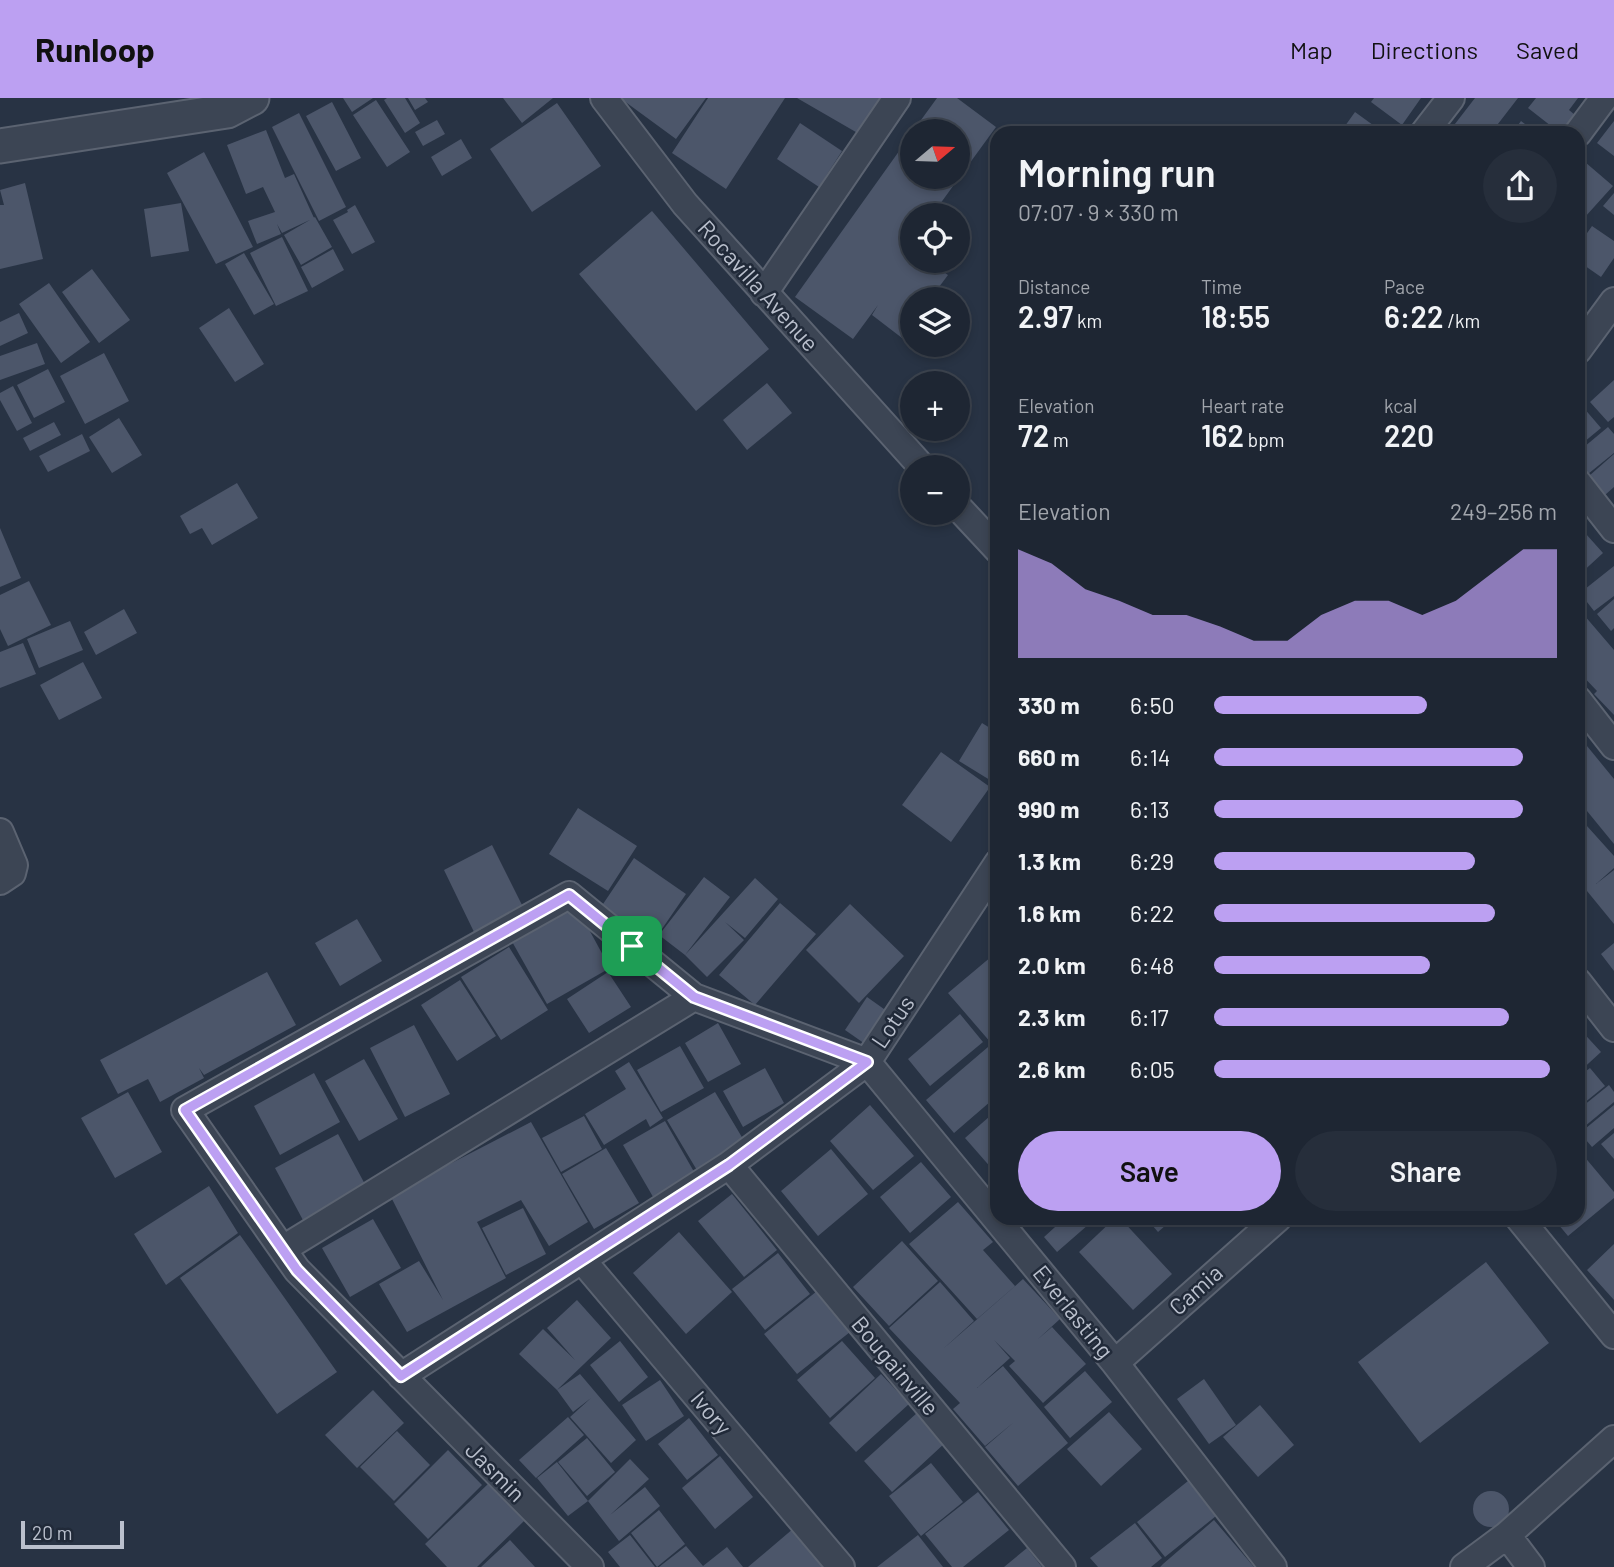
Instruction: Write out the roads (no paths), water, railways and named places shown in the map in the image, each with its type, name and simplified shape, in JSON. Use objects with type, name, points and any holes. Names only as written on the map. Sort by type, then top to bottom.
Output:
[{"type":"street","points":[[0,146],[227,111],[252,98]]},
{"type":"street","name":"Rocavilla Avenue","points":[[604,98],[685,204],[911,455]]},
{"type":"street","points":[[764,293],[897,98]]},
{"type":"street","points":[[1429,126],[1451,98]]},
{"type":"street","points":[[1583,126],[1604,98]]},
{"type":"street","points":[[1585,342],[1611,312]]},
{"type":"street","points":[[1585,492],[1614,529]]},
{"type":"street","points":[[970,520],[990,541]]},
{"type":"street","points":[[1585,709],[1614,746]]},
{"type":"street","points":[[0,832],[14,865],[9,876],[0,881]]},
{"type":"street","name":"Lotus","points":[[401,1376],[729,1165],[867,1062],[990,884]]},
{"type":"street","points":[[401,1376],[297,1270],[185,1110],[569,895],[694,997],[867,1062]]},
{"type":"street","points":[[1585,991],[1614,1028]]},
{"type":"street","points":[[283,1249],[694,997]]},
{"type":"street","name":"Everlasting","points":[[867,1062],[990,1211]]},
{"type":"street","name":"Bougainville","points":[[729,1165],[1062,1567]]},
{"type":"street","name":"Everlasting","points":[[1001,1225],[1115,1363],[1273,1567]]},
{"type":"street","name":"Camia","points":[[1115,1363],[1264,1225]]},
{"type":"street","points":[[1525,1225],[1614,1335]]},
{"type":"street","name":"Ivory","points":[[582,1260],[841,1567]]},
{"type":"street","name":"Jasmin","points":[[401,1376],[590,1567]]},
{"type":"street","points":[[1464,1567],[1507,1535],[1614,1439]]},
{"type":"street","points":[[1507,1535],[1531,1567]]}]
